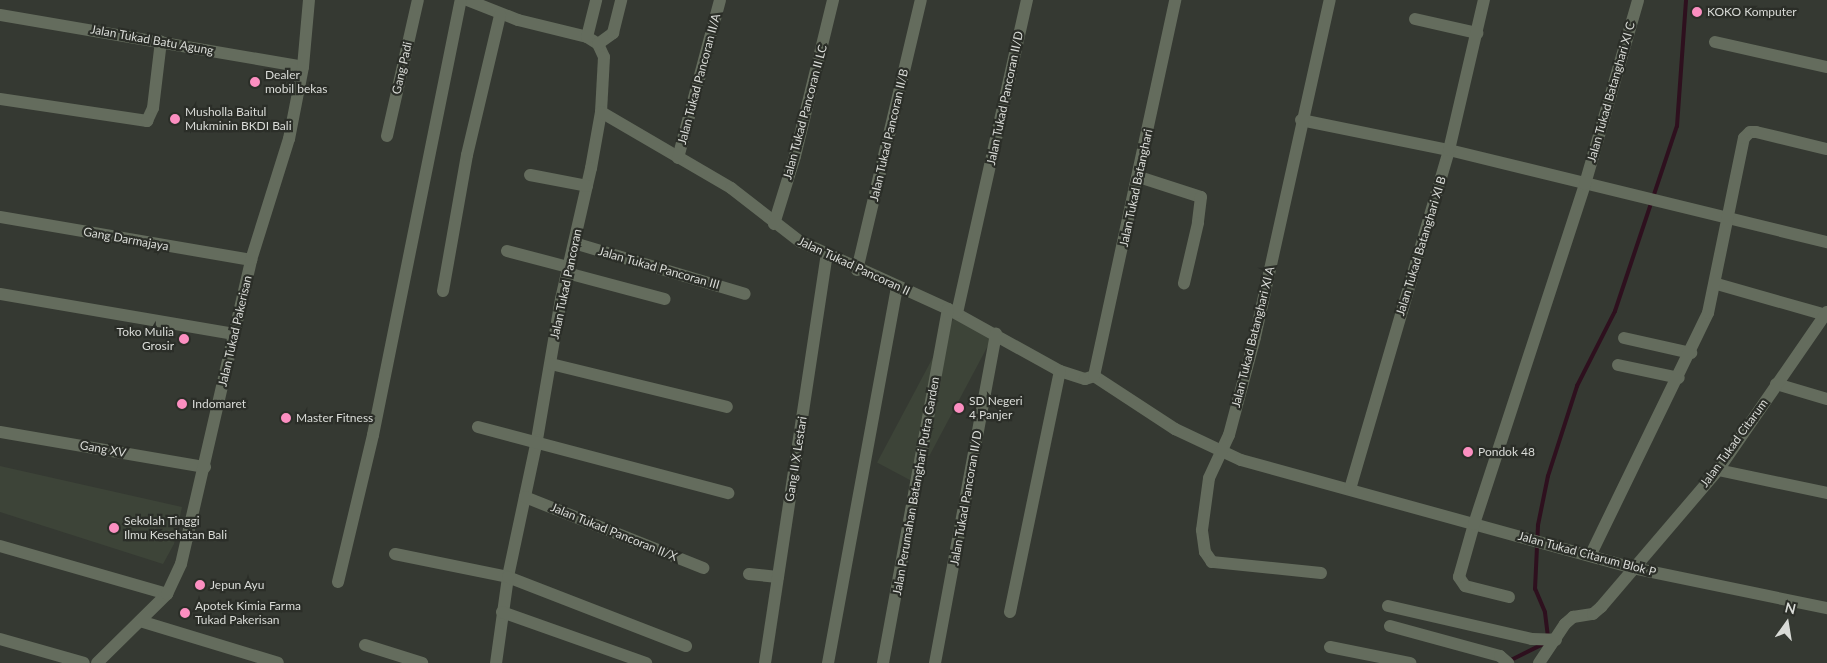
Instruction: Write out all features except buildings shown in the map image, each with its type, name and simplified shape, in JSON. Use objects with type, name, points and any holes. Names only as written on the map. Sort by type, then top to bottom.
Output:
[{"type":"street","name":"Jalan Tukad Pakerisan","points":[[97,663],[167,594],[181,564],[205,467],[233,334],[251,260],[281,172],[303,67],[309,0]]},
{"type":"street","name":"Gang Padi","points":[[387,136],[418,0]]},
{"type":"street","points":[[587,38],[596,0]]},
{"type":"street","points":[[338,582],[373,435],[467,1],[500,15],[587,38],[598,44],[613,33],[621,0]]},
{"type":"street","name":"Jalan Tukad Pancoran II/A","points":[[678,158],[720,0]]},
{"type":"street","name":"Jalan Tukad Pancoran II LC","points":[[774,224],[794,156],[833,0]]},
{"type":"street","name":"Jalan Tukad Pancoran II/B","points":[[857,270],[921,0]]},
{"type":"street","name":"Jalan Tukad Pancoran II/D","points":[[953,311],[1027,0]]},
{"type":"street","name":"Jalan Tukad Batanghari","points":[[1094,376],[1139,177],[1175,0]]},
{"type":"street","name":"Jalan Tukad Batanghari XI A","points":[[1321,573],[1208,559],[1203,539],[1205,498],[1209,478],[1222,452],[1257,329],[1301,120],[1330,0]]},
{"type":"street","name":"Jalan Tukad Batanghari XI B","points":[[1350,489],[1449,150],[1484,0]]},
{"type":"street","name":"Jalan Tukad Batanghari XI C","points":[[1509,596],[1465,586],[1459,581],[1474,524],[1585,184],[1638,0]]},
{"type":"street","name":"Jalan Tukad Batu Agung","points":[[0,15],[161,41],[303,67]]},
{"type":"street","points":[[443,291],[467,155],[500,15]]},
{"type":"street","points":[[1415,19],[1476,32]]},
{"type":"street","points":[[0,99],[147,121],[153,108],[161,41]]},
{"type":"street","points":[[1715,42],[1827,67]]},
{"type":"street","name":"Jalan Tukad Pancoran","points":[[496,663],[508,577],[537,440],[568,270],[601,112],[604,57],[598,44]]},
{"type":"street","name":"Jalan Tukad Pancoran II","points":[[601,112],[731,188],[774,224],[799,241],[857,270],[953,311],[1060,371],[1085,379],[1094,376]]},
{"type":"street","points":[[1301,120],[1449,150],[1827,242]]},
{"type":"street","points":[[1591,554],[1679,378],[1708,314],[1717,284],[1746,134],[1756,132],[1827,149]]},
{"type":"street","points":[[530,175],[587,186]]},
{"type":"street","points":[[1139,177],[1201,197],[1198,222],[1184,283]]},
{"type":"street","name":"Gang Darmajaya","points":[[0,217],[251,260]]},
{"type":"street","name":"Jalan Tukad Pancoran III","points":[[574,243],[745,294]]},
{"type":"street","points":[[507,251],[665,299]]},
{"type":"street","name":"Gang II X Lestari","points":[[765,663],[827,254]]},
{"type":"street","points":[[1717,284],[1826,313]]},
{"type":"street","points":[[828,663],[897,288]]},
{"type":"street","points":[[0,294],[233,334]]},
{"type":"street","name":"Jalan Perumahan Batanghari Putra Garden","points":[[883,663],[953,311]]},
{"type":"street","name":"Jalan Tukad Citarum","points":[[1539,663],[1550,640],[1568,620],[1588,616],[1601,607],[1718,470],[1826,313]]},
{"type":"street","name":"Jalan Tukad Pancoran II/D","points":[[935,663],[996,334]]},
{"type":"street","points":[[1624,338],[1691,353]]},
{"type":"street","points":[[551,364],[727,407]]},
{"type":"street","points":[[1618,365],[1679,378]]},
{"type":"street","points":[[1010,612],[1060,371]]},
{"type":"street","name":"Jalan Tukad Citarum Blok P","points":[[1094,376],[1174,429],[1222,452],[1474,524],[1591,554],[1633,568],[1827,608]]},
{"type":"street","points":[[1776,384],[1827,399]]},
{"type":"street","points":[[478,427],[537,440],[728,493]]},
{"type":"street","name":"Gang XV","points":[[0,432],[205,467]]},
{"type":"street","points":[[1718,470],[1827,493]]},
{"type":"street","name":"Jalan Tukad Pancoran II/X","points":[[525,497],[703,568]]},
{"type":"street","points":[[0,546],[167,594]]},
{"type":"street","points":[[395,554],[508,577],[686,646]]},
{"type":"street","points":[[748,574],[778,577]]},
{"type":"street","points":[[1388,606],[1550,640]]},
{"type":"street","points":[[502,612],[646,663]]},
{"type":"street","points":[[140,621],[278,663]]},
{"type":"street","points":[[1390,626],[1504,659]]},
{"type":"street","points":[[0,639],[84,663]]},
{"type":"street","points":[[365,645],[422,663]]},
{"type":"street","points":[[1330,647],[1410,663]]},
{"type":"shaded area","points":[[955,316],[993,336],[915,483],[877,463]]},
{"type":"shaded area","name":"Sekolah Tinggi Ilmu Kesehatan Bali","points":[[0,466],[182,507],[174,544],[163,564],[0,512]]},
{"type":"waterway","points":[[1548,637],[1545,612],[1535,589],[1538,525],[1548,476],[1577,386],[1615,311],[1677,126],[1686,0]]},
{"type":"waterway","points":[[1509,661],[1545,643]]},
{"type":"place","name":"KOKO Komputer","points":[[1697,12]]},
{"type":"place","name":"Dealer mobil bekas","points":[[255,82]]},
{"type":"place","name":"Musholla Baitul Mukminin BKDI Bali","points":[[175,119]]},
{"type":"place","name":"Toko Mulia Grosir","points":[[184,339]]},
{"type":"place","name":"Indomaret","points":[[182,404]]},
{"type":"place","name":"SD Negeri 4 Panjer","points":[[959,408]]},
{"type":"place","name":"Master Fitness","points":[[286,418]]},
{"type":"place","name":"Pondok 48","points":[[1468,452]]},
{"type":"place","name":"Sekolah Tinggi Ilmu Kesehatan Bali","points":[[114,528]]},
{"type":"place","name":"Jepun Ayu","points":[[200,585]]},
{"type":"place","name":"Apotek Kimia Farma Tukad Pakerisan","points":[[185,613]]}]
